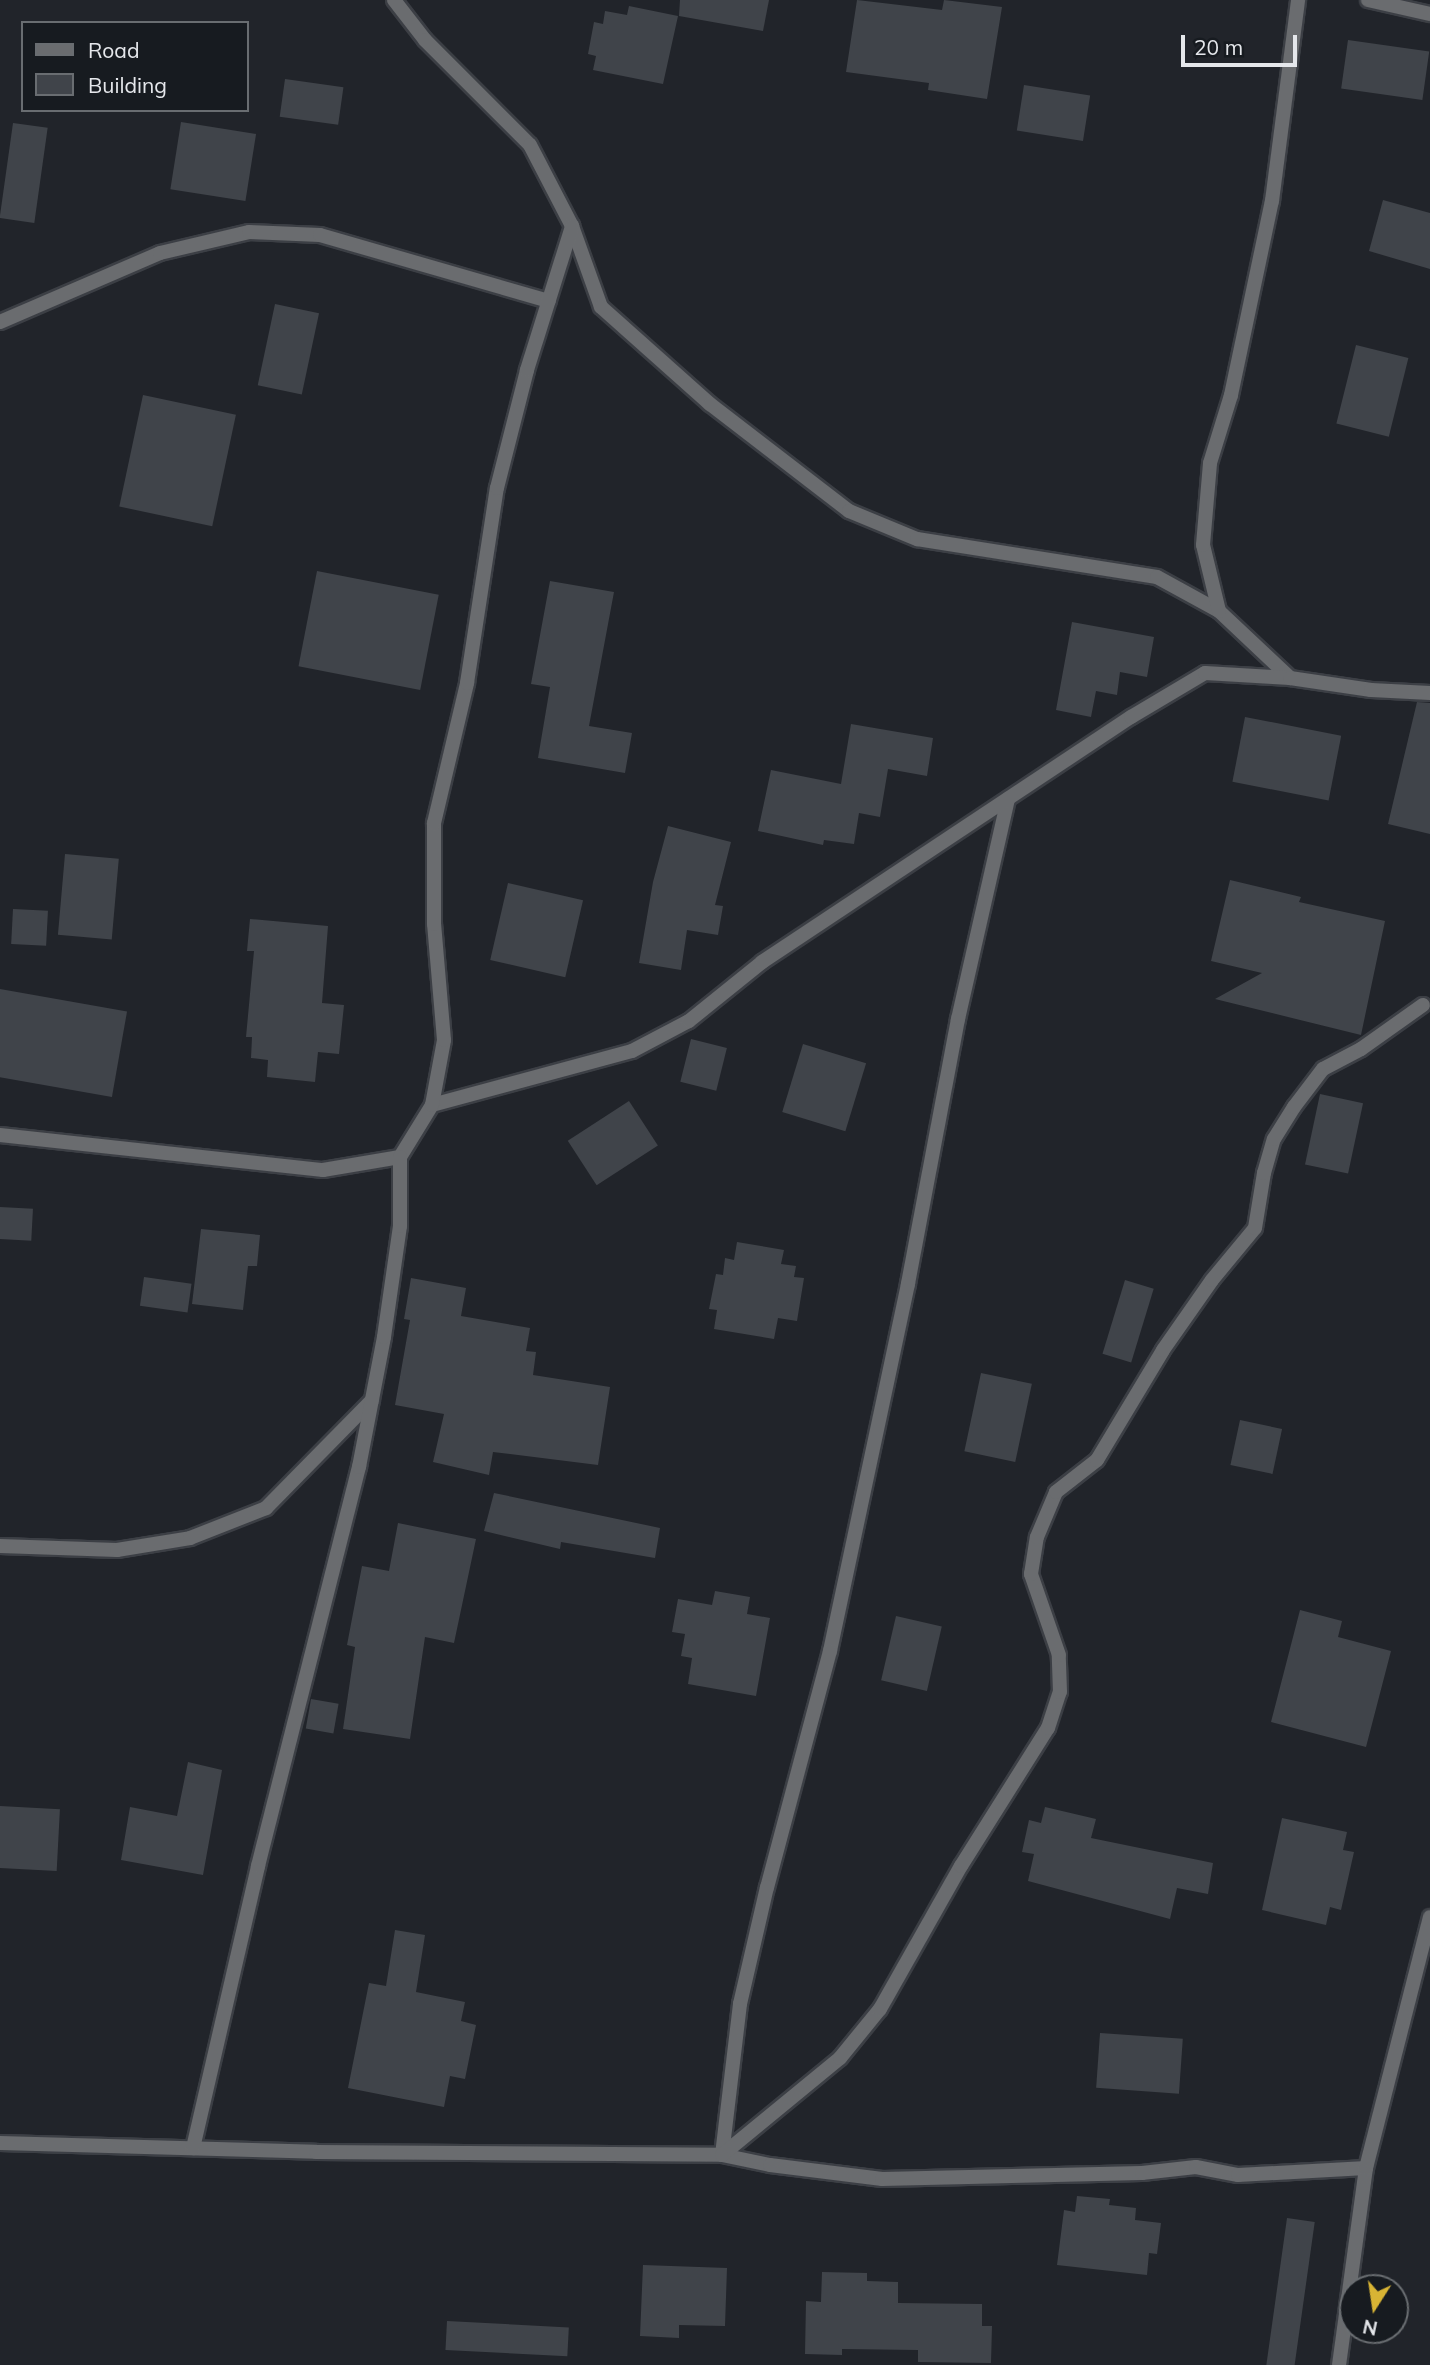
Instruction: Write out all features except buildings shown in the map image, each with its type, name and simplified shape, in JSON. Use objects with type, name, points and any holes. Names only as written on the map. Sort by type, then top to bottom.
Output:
[{"type":"street","points":[[394,0],[425,40],[530,145],[572,226],[601,307],[710,404],[849,512],[916,540],[1157,577],[1219,611],[1290,678]]},
{"type":"street","points":[[1219,611],[1203,545],[1210,463],[1231,395],[1272,201],[1298,0]]},
{"type":"street","points":[[1368,0],[1430,14]]},
{"type":"street","points":[[193,2148],[258,1866],[359,1467],[384,1337],[400,1226],[400,1157],[432,1105],[444,1040],[434,924],[435,823],[467,683],[496,488],[527,370],[572,226]]},
{"type":"street","points":[[0,323],[160,253],[249,232],[320,235],[549,301]]},
{"type":"street","points":[[432,1105],[632,1051],[689,1021],[762,962],[1131,717],[1205,673],[1290,678],[1371,690],[1430,693]]},
{"type":"street","points":[[722,2155],[740,2004],[767,1887],[830,1651],[908,1284],[957,1019],[1008,799]]},
{"type":"street","points":[[722,2155],[840,2058],[880,2009],[961,1866],[1048,1728],[1060,1692],[1059,1656],[1031,1574],[1037,1536],[1056,1492],[1097,1460],[1164,1350],[1212,1280],[1255,1228],[1264,1173],[1275,1139],[1309,1087],[1323,1069],[1361,1049],[1423,1005]]},
{"type":"street","points":[[0,1135],[323,1170],[400,1157]]},
{"type":"street","points":[[0,1546],[117,1550],[190,1538],[266,1508],[372,1400]]},
{"type":"street","points":[[1339,2365],[1366,2168],[1430,1917]]},
{"type":"street","points":[[0,2143],[316,2152],[600,2153],[647,2157],[722,2155],[770,2165],[882,2179],[1142,2173],[1196,2167],[1238,2175],[1366,2168]]}]
